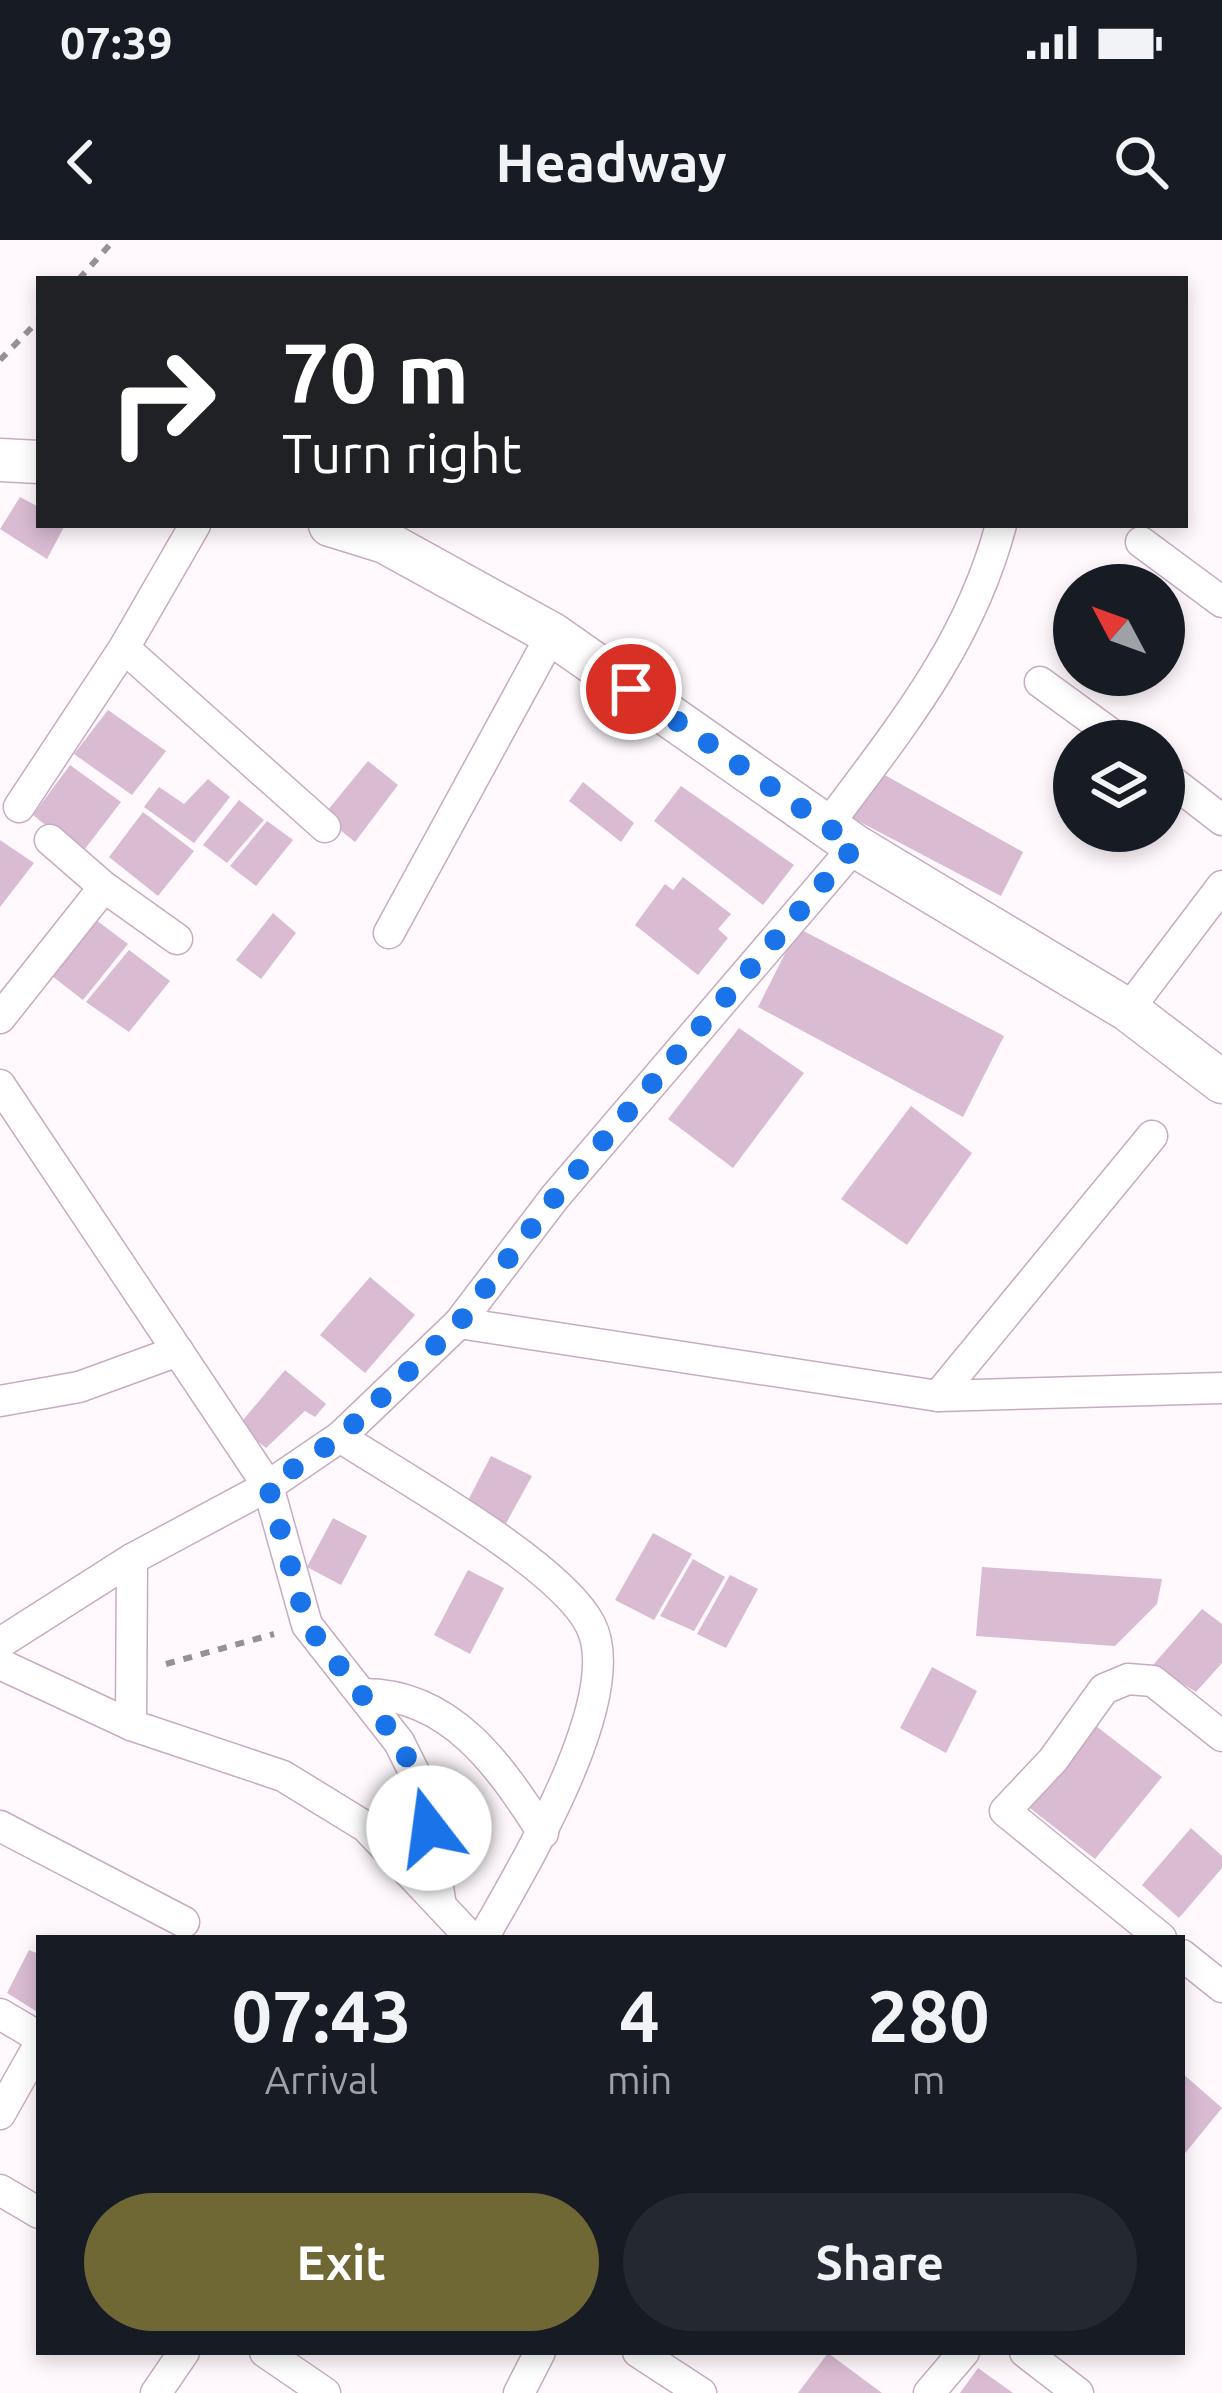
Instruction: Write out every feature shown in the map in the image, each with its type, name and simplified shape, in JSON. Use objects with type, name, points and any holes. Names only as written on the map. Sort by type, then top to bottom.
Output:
[{"type":"street","points":[[0,460],[36,462]]},
{"type":"street","points":[[19,807],[124,647],[193,528]]},
{"type":"street","points":[[340,528],[385,542],[552,634],[841,836],[1128,1010],[1222,1082]]},
{"type":"street","points":[[0,1642],[132,1559],[268,1486],[340,1437],[459,1323],[841,836],[971,617],[999,528]]},
{"type":"street","points":[[1141,542],[1222,602]]},
{"type":"street","points":[[388,933],[552,634]]},
{"type":"street","points":[[124,647],[325,827]]},
{"type":"street","points":[[1040,682],[1092,720]]},
{"type":"street","points":[[1185,791],[1222,820]]},
{"type":"street","points":[[50,840],[104,887],[177,939]]},
{"type":"street","points":[[1128,1010],[1222,886]]},
{"type":"street","points":[[0,1018],[104,887]]},
{"type":"street","points":[[0,1085],[268,1486],[307,1625],[364,1694],[422,1788],[441,1906]]},
{"type":"street","points":[[938,1396],[1152,1136]]},
{"type":"street","points":[[459,1323],[938,1396],[1222,1388]]},
{"type":"street","points":[[0,1401],[79,1387],[178,1351]]},
{"type":"street","points":[[340,1437],[560,1586],[592,1626],[598,1694],[543,1833],[485,1935]]},
{"type":"street","points":[[130,1725],[132,1559]]},
{"type":"street","points":[[0,1664],[130,1725],[283,1776],[366,1827],[468,1935]]},
{"type":"street","points":[[1157,1935],[1005,1810],[1053,1760],[1104,1689],[1128,1679],[1153,1681],[1222,1736]]},
{"type":"street","points":[[364,1694],[425,1703],[441,1715],[507,1778],[543,1833]]},
{"type":"street","points":[[0,1826],[184,1922]]},
{"type":"street","points":[[1185,1957],[1222,1987]]},
{"type":"street","points":[[0,2014],[36,2039]]},
{"type":"street","points":[[0,2114],[36,2047]]},
{"type":"street","points":[[0,2190],[36,2211]]},
{"type":"street","points":[[156,2393],[182,2355]]},
{"type":"street","points":[[269,2355],[325,2393]]},
{"type":"street","points":[[519,2393],[538,2355]]},
{"type":"street","points":[[643,2355],[701,2393]]},
{"type":"street","points":[[929,2393],[961,2355]]},
{"type":"street","points":[[1029,2355],[1078,2393]]},
{"type":"path","points":[[82,276],[115,240]]},
{"type":"path","points":[[0,360],[36,323]]},
{"type":"path","points":[[130,1674],[307,1625]]},
{"type":"building","points":[[20,497],[36,505],[36,528],[63,528],[47,559],[0,529]]},
{"type":"building","points":[[108,710],[166,751],[132,795],[74,754]]},
{"type":"building","points":[[368,761],[398,785],[355,842],[323,816]]},
{"type":"building","points":[[70,765],[121,802],[81,854],[33,815]]},
{"type":"building","points":[[874,769],[1023,852],[1001,896],[843,813]]},
{"type":"building","points":[[208,779],[230,797],[194,843],[144,807],[159,787],[184,804]]},
{"type":"building","points":[[583,782],[634,823],[621,842],[569,801]]},
{"type":"building","points":[[681,786],[794,865],[763,905],[654,821]]},
{"type":"building","points":[[239,800],[264,820],[227,863],[203,845]]},
{"type":"building","points":[[143,812],[194,851],[158,896],[109,857]]},
{"type":"building","points":[[267,821],[293,840],[256,886],[230,866]]},
{"type":"building","points":[[0,840],[34,863],[0,907]]},
{"type":"building","points":[[683,877],[731,914],[718,929],[728,938],[698,975],[635,925],[665,884],[673,890]]},
{"type":"building","points":[[273,913],[296,933],[261,979],[236,960]]},
{"type":"building","points":[[88,914],[128,944],[83,1000],[43,969]]},
{"type":"building","points":[[798,928],[1004,1036],[963,1117],[758,1007]]},
{"type":"building","points":[[129,950],[170,981],[129,1032],[86,1002]]},
{"type":"building","points":[[739,1028],[804,1073],[733,1168],[668,1119]]},
{"type":"building","points":[[911,1106],[972,1153],[907,1245],[841,1199]]},
{"type":"building","points":[[370,1277],[415,1315],[365,1373],[320,1335]]},
{"type":"building","points":[[285,1370],[326,1404],[315,1417],[305,1411],[266,1448],[238,1426]]},
{"type":"building","points":[[491,1456],[532,1476],[503,1529],[463,1510]]},
{"type":"building","points":[[333,1518],[367,1536],[341,1585],[307,1567]]},
{"type":"building","points":[[653,1533],[692,1554],[654,1620],[615,1600]]},
{"type":"building","points":[[693,1559],[725,1577],[694,1631],[660,1616]]},
{"type":"building","points":[[982,1567],[1162,1579],[1157,1604],[1115,1646],[976,1636]]},
{"type":"building","points":[[468,1570],[504,1588],[470,1654],[434,1635]]},
{"type":"building","points":[[730,1575],[758,1589],[726,1648],[697,1634]]},
{"type":"building","points":[[1202,1609],[1222,1624],[1222,1663],[1196,1692],[1153,1665]]},
{"type":"building","points":[[932,1667],[977,1691],[946,1753],[900,1728]]},
{"type":"building","points":[[1096,1726],[1162,1777],[1095,1859],[1026,1805]]},
{"type":"building","points":[[1191,1828],[1222,1856],[1222,1868],[1179,1918],[1142,1885]]},
{"type":"building","points":[[29,1950],[36,1953],[36,2011],[7,1993]]},
{"type":"building","points":[[1185,2076],[1222,2108],[1185,2153]]},
{"type":"building","points":[[831,2355],[882,2393],[798,2393]]},
{"type":"building","points":[[978,2368],[1013,2393],[960,2393]]},
{"type":"route","points":[[429,1828],[422,1788],[399,1742],[307,1625],[268,1486],[340,1437],[459,1323],[555,1197],[855,846],[631,689]]}]
